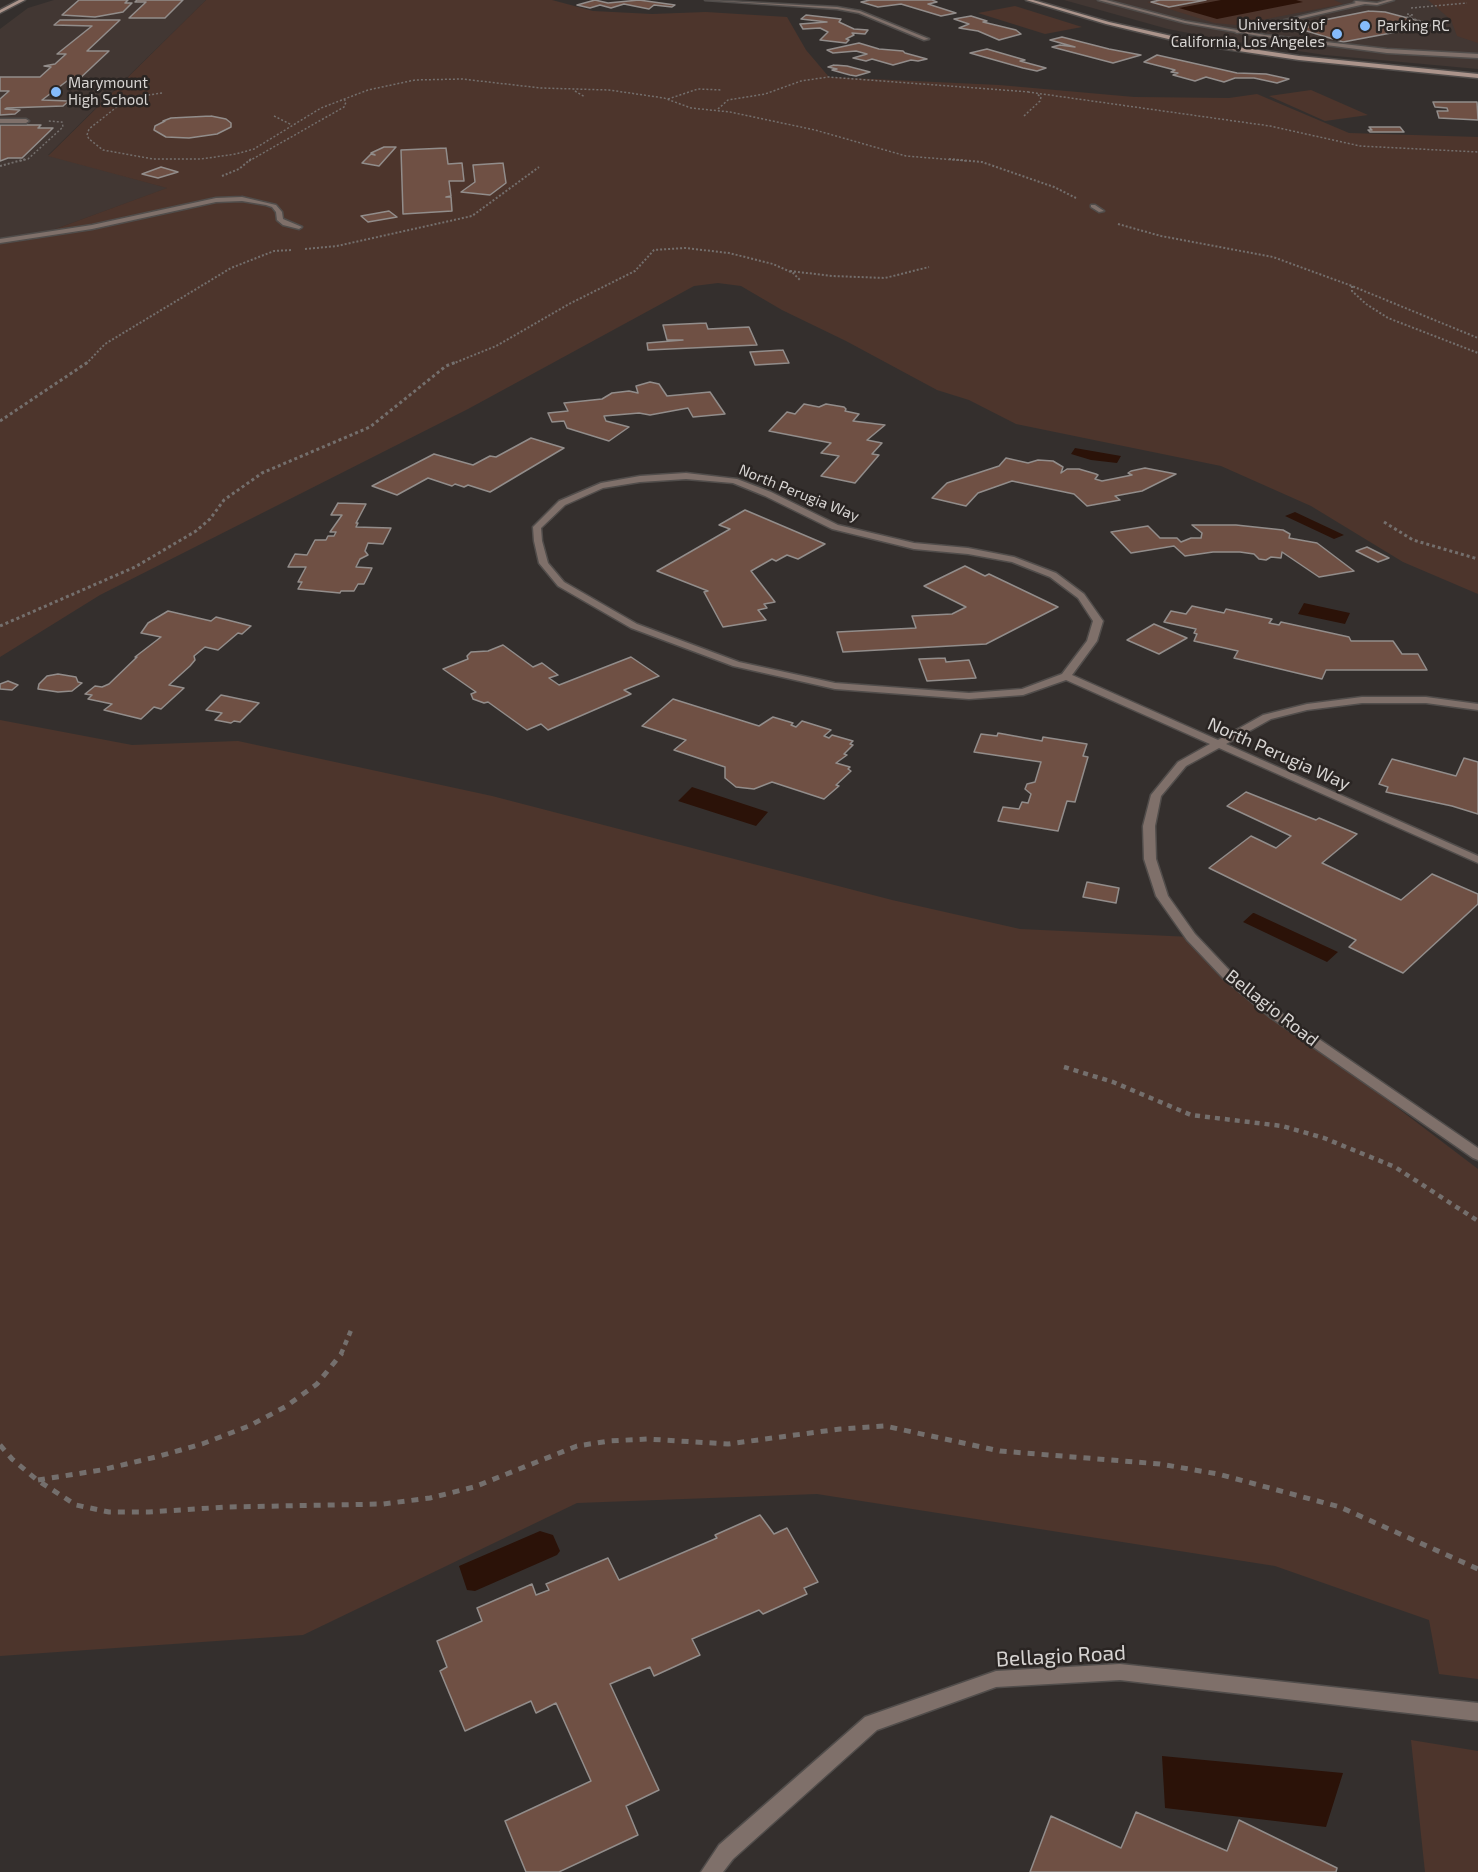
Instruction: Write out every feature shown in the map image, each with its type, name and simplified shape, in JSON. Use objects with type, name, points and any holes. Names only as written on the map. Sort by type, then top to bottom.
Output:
[{"type":"main road","points":[[0,12],[23,0]]},
{"type":"main road","points":[[1028,0],[1128,28],[1206,44],[1299,58],[1478,76]]},
{"type":"street","points":[[707,0],[837,8],[860,12],[926,39]]},
{"type":"street","points":[[1100,0],[1238,32],[1387,51],[1478,56]]},
{"type":"street","points":[[1349,0],[1364,3],[1383,3],[1392,0]]},
{"type":"street","points":[[1238,32],[1364,3]]},
{"type":"street","points":[[0,121],[26,121]]},
{"type":"street","points":[[0,241],[92,227],[216,200],[267,203],[274,206],[279,212],[280,220],[285,224],[299,227]]},
{"type":"street","points":[[1093,206],[1101,211]]},
{"type":"street","name":"North Perugia Way","points":[[1066,676],[1092,641],[1098,621],[1082,596],[1053,576],[1014,560],[968,551],[914,546],[835,527],[768,494],[734,481],[686,477],[640,479],[601,486],[562,503],[537,527],[544,563],[561,584],[634,626],[736,664],[835,686],[969,696],[1023,692],[1066,676],[1478,860]]},
{"type":"street","name":"Bellagio Road","points":[[1478,708],[1426,700],[1362,700],[1307,707],[1267,717],[1182,764],[1156,795],[1149,826],[1150,859],[1162,896],[1191,937],[1227,975],[1266,1008],[1478,1155]]},
{"type":"street","name":"Bellagio Road","points":[[711,1872],[726,1852],[870,1724],[996,1679],[1120,1672],[1478,1712]]},
{"type":"path","points":[[1411,8],[1467,3]]},
{"type":"path","points":[[1406,13],[1413,15],[1407,17],[1428,23]]},
{"type":"path","points":[[717,110],[728,100],[765,94],[801,81],[828,77],[1028,92],[1270,126],[1360,146],[1478,153]]},
{"type":"path","points":[[162,93],[135,97],[123,102],[89,129],[87,135],[89,139],[104,150],[134,157],[201,159],[236,154],[254,149],[292,125],[344,99],[368,90],[432,78],[462,79],[529,87],[609,90],[668,99],[691,108],[717,110],[815,130],[906,156],[982,162],[1054,187],[1093,206]]},
{"type":"path","points":[[668,99],[698,89],[722,90]]},
{"type":"path","points":[[572,90],[585,97]]},
{"type":"path","points":[[1024,116],[1041,99],[1039,95],[1028,92]]},
{"type":"path","points":[[239,169],[250,160],[344,107],[346,102],[344,99]]},
{"type":"path","points":[[274,116],[292,125]]},
{"type":"path","points":[[303,249],[337,246],[472,216],[540,167]]},
{"type":"path","points":[[1101,211],[1115,222],[1135,230],[1257,253],[1352,286],[1478,338]]},
{"type":"path","points":[[0,626],[135,567],[196,531],[210,519],[224,500],[262,473],[370,427],[446,366],[496,346],[571,303],[639,269],[654,250],[686,248],[717,251],[788,270],[832,276],[885,278],[929,267]]},
{"type":"path","points":[[0,422],[86,364],[105,344],[175,300],[231,268],[274,251],[294,250]]},
{"type":"path","points":[[788,270],[800,280]]},
{"type":"path","points":[[1352,286],[1353,291],[1366,304],[1388,318],[1478,353]]},
{"type":"path","points":[[1384,522],[1413,540],[1461,552],[1478,559]]},
{"type":"path","points":[[1064,1067],[1113,1082],[1191,1115],[1282,1126],[1343,1145],[1395,1167],[1478,1221]]},
{"type":"path","points":[[37,1480],[101,1470],[156,1456],[249,1426],[285,1407],[317,1384],[342,1353],[352,1328]]},
{"type":"path","points":[[0,1444],[12,1459],[37,1480],[76,1505],[108,1512],[384,1504],[430,1498],[474,1487],[577,1446],[609,1441],[647,1440],[728,1444],[840,1429],[885,1426],[1000,1450],[1150,1463],[1218,1474],[1340,1507],[1478,1569]]},
{"type":"shaded area","name":"Marymount High School","points":[[54,0],[206,0],[48,155],[168,188],[50,231],[0,238],[0,29],[28,8]]},
{"type":"shaded area","points":[[206,0],[552,0],[593,11],[652,14],[706,12],[787,17],[806,50],[829,77],[999,85],[1134,97],[1229,98],[1257,94],[1349,133],[1478,137],[1478,594],[1403,562],[1311,506],[1221,466],[1016,424],[969,400],[937,390],[846,341],[782,310],[741,286],[718,283],[694,286],[468,409],[100,595],[0,657],[0,238],[50,231],[167,188],[48,156]]},
{"type":"shaded area","name":"University of California, Los Angeles","points":[[1064,0],[1478,0],[1478,69],[1325,55],[1225,40],[1168,29]]},
{"type":"shaded area","points":[[1160,0],[1334,0],[1343,4],[1236,25],[1214,23],[1147,2]]},
{"type":"shaded area","points":[[1221,0],[1296,0],[1303,2],[1217,19],[1179,8]]},
{"type":"shaded area","points":[[1428,0],[1478,0],[1478,43],[1457,36],[1451,20]]},
{"type":"shaded area","points":[[1015,6],[1082,27],[1045,34],[978,13]]},
{"type":"shaded area","points":[[1311,90],[1368,115],[1325,121],[1269,96]]},
{"type":"shaded area","points":[[1075,448],[1121,456],[1117,463],[1091,460],[1071,454]]},
{"type":"shaded area","points":[[1295,512],[1344,535],[1334,539],[1285,516]]},
{"type":"shaded area","points":[[1304,603],[1350,613],[1345,624],[1298,614]]},
{"type":"shaded area","points":[[0,720],[132,745],[238,741],[492,796],[892,900],[1020,929],[1191,937],[1266,1008],[1478,1169],[1478,1679],[1439,1674],[1429,1620],[1275,1566],[817,1494],[577,1503],[303,1635],[0,1656]]},
{"type":"shaded area","points":[[692,787],[768,812],[756,826],[678,801]]},
{"type":"shaded area","points":[[1253,913],[1338,952],[1327,962],[1243,922]]},
{"type":"shaded area","points":[[540,1531],[553,1535],[560,1551],[557,1555],[475,1591],[467,1590],[459,1566]]},
{"type":"shaded area","points":[[1411,1740],[1478,1751],[1478,1872],[1425,1872]]},
{"type":"shaded area","points":[[1162,1756],[1343,1773],[1326,1827],[1165,1808]]},
{"type":"building","points":[[79,0],[128,0],[125,3],[132,3],[123,12],[95,17],[62,15]]},
{"type":"building","points":[[137,0],[183,0],[165,18],[129,18],[146,2],[135,2]]},
{"type":"building","points":[[595,0],[608,3],[639,0],[675,5],[672,7],[654,5],[649,9],[624,4],[611,8],[600,5],[590,8],[577,5]]},
{"type":"building","points":[[932,0],[937,2],[928,4],[956,13],[941,16],[901,4],[878,7],[861,2]]},
{"type":"building","points":[[1206,0],[1169,7],[1151,2]]},
{"type":"building","name":"Parking RC","points":[[1369,11],[1385,12],[1434,25],[1343,42],[1300,29],[1308,27],[1299,25]]},
{"type":"building","points":[[806,15],[841,19],[839,22],[854,29],[868,30],[865,34],[852,33],[854,35],[846,39],[849,40],[846,43],[820,40],[828,32],[820,28],[803,29],[800,24],[827,22],[801,19]]},
{"type":"building","points":[[971,16],[987,21],[983,22],[1016,30],[1021,34],[999,40],[978,31],[959,28],[969,24],[954,19]]},
{"type":"building","points":[[60,20],[120,20],[87,51],[109,51],[76,82],[67,81],[42,100],[69,101],[63,106],[7,108],[5,109],[20,110],[15,114],[0,115],[0,99],[9,91],[0,91],[0,77],[40,77],[51,67],[44,66],[55,64],[66,54],[57,54],[92,26],[54,25]]},
{"type":"building","points":[[1062,37],[1141,55],[1113,63],[1052,47],[1060,45],[1075,47],[1050,40]]},
{"type":"building","points":[[859,43],[879,49],[903,51],[927,59],[893,65],[872,59],[866,61],[853,58],[867,54],[856,51],[833,53],[827,50]]},
{"type":"building","points":[[987,49],[1046,68],[1037,71],[970,53]]},
{"type":"building","points":[[1157,55],[1237,73],[1266,74],[1289,79],[1277,83],[1254,78],[1235,78],[1224,82],[1206,77],[1195,81],[1173,75],[1178,73],[1171,72],[1175,70],[1144,62]]},
{"type":"building","points":[[834,65],[870,72],[856,76],[850,75],[828,67]]},
{"type":"building","points":[[1433,102],[1477,102],[1478,120],[1439,118],[1437,111],[1448,111],[1447,108],[1435,107]]},
{"type":"building","points":[[211,116],[226,119],[231,123],[231,127],[217,134],[189,138],[166,137],[154,130],[155,126],[171,118]]},
{"type":"building","points":[[0,125],[41,125],[38,128],[53,128],[22,158],[8,158],[0,161]]},
{"type":"building","points":[[1369,127],[1400,127],[1404,132],[1370,132],[1368,130],[1372,130]]},
{"type":"building","points":[[384,147],[396,147],[379,166],[362,163],[371,154],[375,155],[371,153]]},
{"type":"building","points":[[446,148],[448,164],[462,163],[464,181],[449,181],[451,196],[446,197],[451,197],[452,211],[403,214],[401,150]]},
{"type":"building","points":[[503,163],[506,183],[490,195],[461,192],[475,182],[473,165]]},
{"type":"building","points":[[161,167],[178,172],[158,178],[142,174]]},
{"type":"building","points":[[389,211],[397,217],[368,222],[361,216]]},
{"type":"building","points":[[706,323],[708,329],[749,327],[757,345],[648,350],[647,343],[683,340],[667,340],[663,325]]},
{"type":"building","points":[[783,350],[789,363],[755,365],[750,352]]},
{"type":"building","points":[[650,382],[659,384],[667,396],[710,392],[725,414],[693,417],[688,408],[650,415],[639,413],[604,416],[606,421],[629,427],[609,441],[567,428],[564,421],[552,422],[548,413],[568,411],[564,403],[602,399],[612,393],[629,391],[638,393],[636,386]]},
{"type":"building","points":[[804,404],[819,407],[826,404],[844,407],[845,411],[859,414],[853,421],[885,425],[867,440],[882,443],[872,454],[879,455],[855,483],[821,476],[839,456],[821,453],[831,443],[769,431],[787,412],[795,414]]},
{"type":"building","points":[[531,438],[564,448],[490,492],[468,485],[464,487],[455,484],[452,486],[428,478],[397,495],[372,486],[434,454],[473,465],[490,456],[496,457]]},
{"type":"building","points":[[1006,458],[1028,463],[1038,460],[1053,461],[1063,467],[1061,473],[1067,469],[1079,469],[1098,475],[1095,479],[1102,481],[1132,475],[1128,473],[1145,468],[1176,474],[1142,491],[1115,496],[1120,500],[1087,506],[1074,494],[1012,481],[978,493],[966,506],[932,498],[947,483],[999,466]]},
{"type":"building","points":[[338,503],[366,504],[356,527],[391,528],[383,544],[368,543],[365,551],[368,555],[360,559],[356,567],[372,568],[364,584],[358,584],[354,591],[341,591],[340,593],[298,589],[302,582],[298,582],[306,567],[288,567],[295,554],[307,555],[315,540],[326,540],[328,536],[334,536],[336,532],[330,532],[342,515],[331,515]]},
{"type":"building","points":[[745,510],[825,544],[798,559],[787,555],[776,561],[772,559],[751,571],[775,602],[764,604],[767,608],[758,610],[766,620],[723,627],[704,592],[708,591],[657,571],[730,529],[719,525]]},
{"type":"building","points":[[1192,525],[1236,525],[1283,530],[1290,534],[1289,538],[1317,543],[1354,571],[1319,577],[1282,552],[1281,558],[1271,557],[1266,560],[1259,559],[1254,554],[1240,552],[1213,552],[1185,556],[1174,546],[1131,553],[1111,532],[1148,526],[1160,538],[1177,538],[1181,542],[1191,538],[1201,538],[1202,533]]},
{"type":"building","points":[[1367,547],[1389,558],[1378,562],[1356,551]]},
{"type":"building","points":[[965,566],[985,576],[989,574],[1058,607],[986,644],[843,652],[837,632],[916,628],[912,616],[952,614],[966,607],[924,586]]},
{"type":"building","points":[[1192,606],[1224,613],[1226,609],[1272,619],[1269,623],[1279,625],[1281,622],[1349,637],[1351,641],[1393,641],[1402,654],[1418,654],[1427,670],[1326,670],[1322,679],[1234,658],[1238,651],[1194,641],[1197,634],[1194,633],[1196,629],[1164,622],[1171,611],[1186,614]]},
{"type":"building","points":[[168,611],[211,621],[216,617],[251,626],[242,634],[238,633],[218,650],[205,647],[194,656],[195,660],[190,666],[169,685],[184,688],[161,709],[154,707],[141,719],[104,710],[112,704],[88,699],[92,695],[85,694],[95,686],[102,687],[109,684],[137,657],[135,657],[161,637],[141,633],[148,623]]},
{"type":"building","points":[[1154,624],[1187,638],[1159,654],[1127,640]]},
{"type":"building","points":[[503,645],[533,667],[542,663],[558,675],[549,678],[559,685],[631,657],[659,676],[624,690],[631,694],[548,730],[541,724],[527,730],[488,702],[473,699],[471,694],[476,692],[443,669],[468,659],[467,656],[471,652],[488,651]]},
{"type":"building","points":[[945,658],[946,662],[969,660],[976,678],[927,681],[919,659]]},
{"type":"building","points":[[58,674],[76,677],[78,682],[82,683],[72,691],[58,692],[38,689],[39,684],[47,676]]},
{"type":"building","points":[[8,681],[18,685],[12,690],[0,689],[0,684]]},
{"type":"building","points":[[221,695],[259,703],[240,722],[215,720],[222,713],[206,710]]},
{"type":"building","points":[[673,699],[759,726],[773,717],[793,723],[791,725],[796,727],[802,721],[831,730],[824,736],[829,738],[832,735],[853,741],[850,744],[853,745],[844,754],[847,755],[836,763],[850,767],[848,769],[851,771],[824,799],[772,782],[754,789],[736,787],[725,778],[725,767],[674,750],[686,740],[642,726]]},
{"type":"building","points":[[998,733],[1042,741],[1043,737],[1087,744],[1083,756],[1088,757],[1075,802],[1067,801],[1058,831],[998,821],[1003,807],[1019,809],[1022,802],[1028,803],[1031,794],[1025,789],[1027,784],[1035,782],[1041,762],[974,752],[981,734],[997,736]]},
{"type":"building","points":[[1464,758],[1478,762],[1478,814],[1386,792],[1388,787],[1379,784],[1392,759],[1456,776]]},
{"type":"building","points":[[1246,792],[1357,834],[1322,863],[1401,900],[1432,874],[1478,894],[1478,904],[1403,973],[1349,947],[1356,940],[1209,868],[1251,836],[1276,848],[1291,836],[1227,806]]},
{"type":"building","points":[[1087,882],[1119,888],[1116,903],[1083,897]]},
{"type":"building","points":[[760,1515],[774,1534],[787,1528],[818,1582],[804,1588],[807,1594],[763,1614],[759,1610],[692,1639],[700,1655],[654,1676],[650,1667],[610,1684],[659,1790],[626,1806],[638,1835],[559,1872],[526,1872],[505,1821],[591,1781],[556,1703],[536,1713],[531,1701],[465,1731],[440,1671],[447,1667],[437,1641],[482,1621],[477,1608],[532,1584],[536,1595],[549,1590],[546,1584],[608,1558],[619,1580],[717,1538],[715,1535]]},
{"type":"building","points":[[1136,1812],[1227,1851],[1239,1820],[1337,1868],[1336,1872],[1030,1872],[1051,1816],[1121,1848]]},
{"type":"place","name":"Parking RC","points":[[1365,26]]},
{"type":"place","name":"University of California, Los Angeles","points":[[1337,34]]},
{"type":"place","name":"Marymount High School","points":[[56,92]]}]
